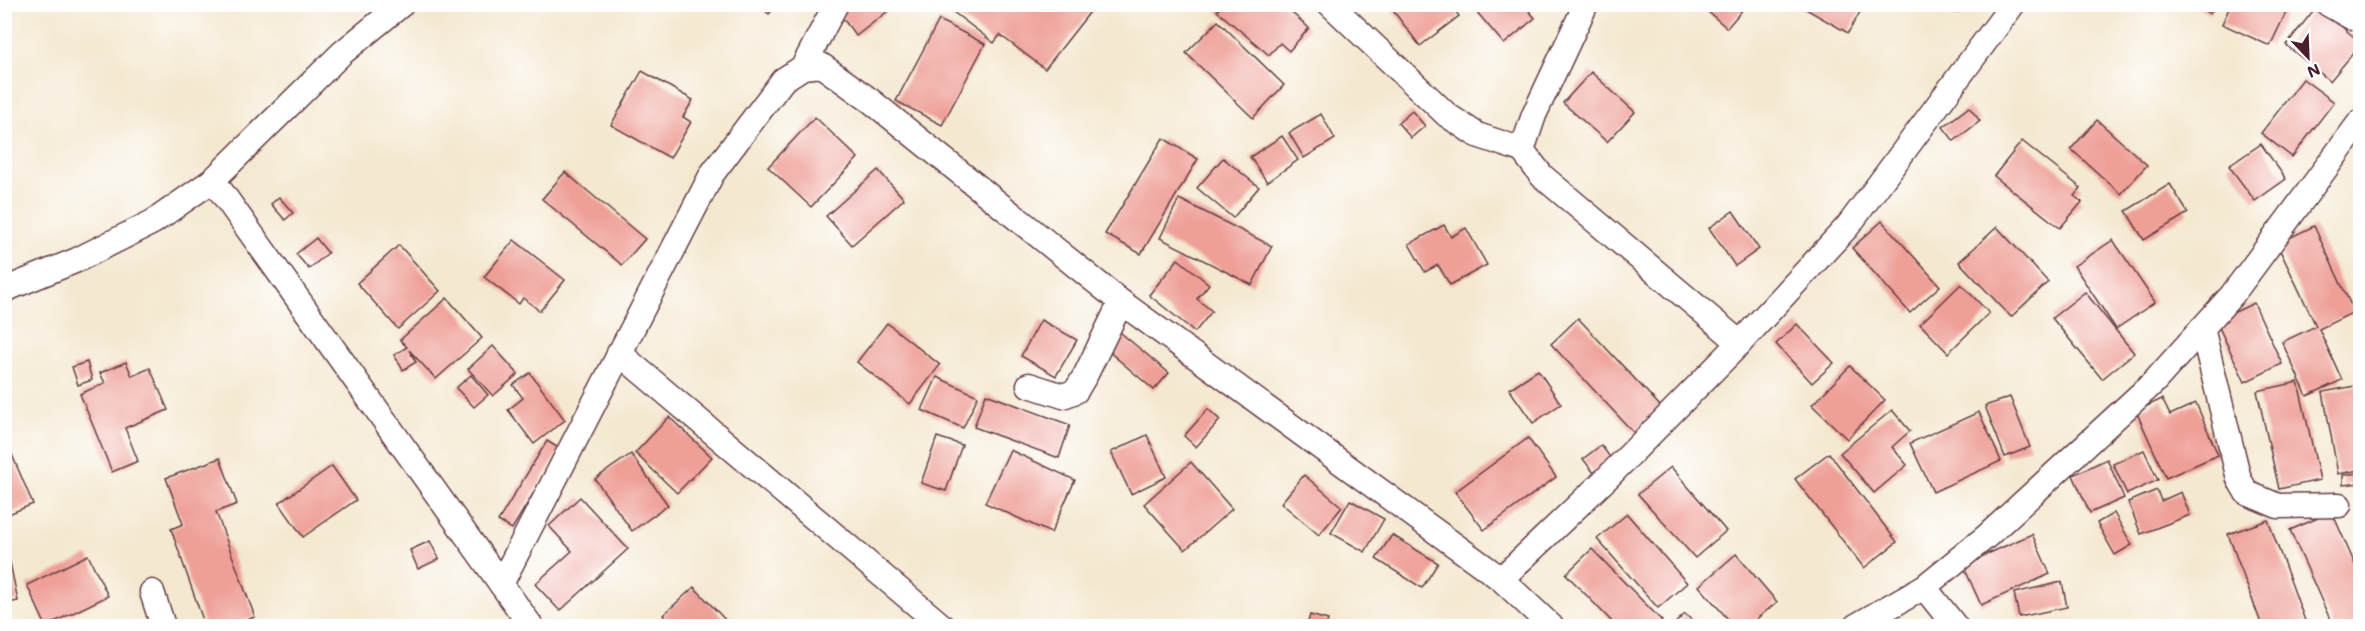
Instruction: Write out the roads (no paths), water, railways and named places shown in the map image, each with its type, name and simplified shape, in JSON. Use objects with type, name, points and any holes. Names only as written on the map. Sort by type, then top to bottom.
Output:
[{"type":"street","points":[[4,290],[77,260],[153,222],[213,180],[342,53],[402,4]]},
{"type":"street","points":[[501,584],[712,174],[783,80],[802,67],[836,4]]},
{"type":"street","points":[[1330,4],[1447,115],[1478,135],[1522,150],[1542,177],[1740,343]]},
{"type":"street","points":[[1522,150],[1534,115],[1586,4]]},
{"type":"street","points":[[1501,579],[1608,477],[1740,343],[1848,226],[2013,4]]},
{"type":"street","points":[[2328,4],[2351,17]]},
{"type":"street","points":[[802,67],[820,65],[854,89],[1121,303],[1501,579],[1551,627]]},
{"type":"street","points":[[1856,627],[1924,587],[1987,536],[2154,382],[2232,294],[2361,122]]},
{"type":"street","points":[[213,180],[531,627]]},
{"type":"street","points":[[1029,385],[1063,396],[1076,391],[1121,303]]},
{"type":"street","points":[[2202,328],[2239,479],[2247,493],[2278,506],[2339,505]]},
{"type":"street","points":[[619,353],[942,627]]},
{"type":"street","points":[[1924,587],[1955,627]]},
{"type":"street","points":[[152,592],[163,627]]}]
